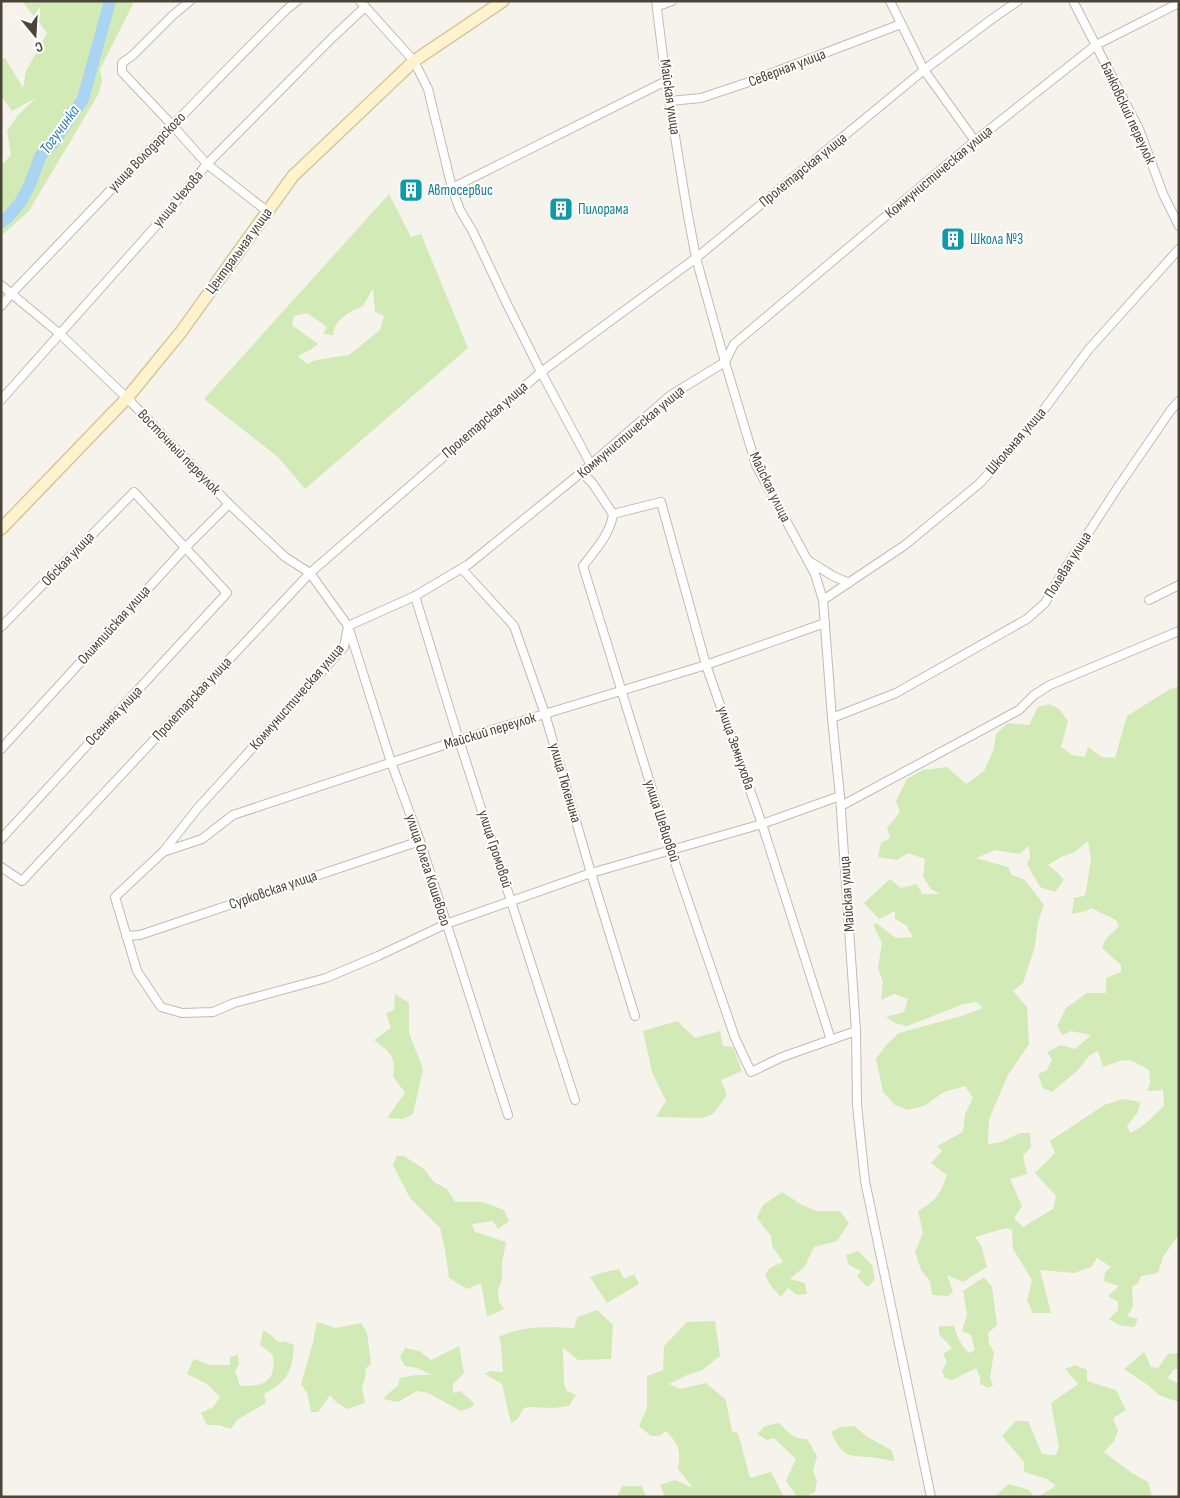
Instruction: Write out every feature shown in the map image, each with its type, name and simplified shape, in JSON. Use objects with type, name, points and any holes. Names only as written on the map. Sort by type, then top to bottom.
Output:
[{"type":"main road","name":"Центральная улица","points":[[1,529],[127,398],[181,332],[293,176],[414,61],[503,1]]},
{"type":"street","points":[[190,1],[172,16],[133,56],[122,63],[122,72],[206,164],[268,212]]},
{"type":"street","name":"улица Володарского","points":[[1,306],[205,90],[296,1]]},
{"type":"street","points":[[657,4],[672,1]]},
{"type":"street","points":[[890,1],[924,70],[975,141]]},
{"type":"street","name":"Пролетарская улица","points":[[1,867],[22,881],[310,573],[541,372],[696,258],[924,70],[1018,1]]},
{"type":"street","name":"Банковский переулок","points":[[1073,1],[1139,129],[1163,194],[1179,226]]},
{"type":"street","name":"Коммунистическая улица","points":[[126,936],[115,897],[163,852],[197,809],[344,646],[348,626],[415,596],[469,564],[591,465],[671,395],[725,362],[734,344],[975,141],[1096,44],[1179,3]]},
{"type":"street","points":[[362,4],[414,61],[428,90],[452,188],[460,210],[473,232],[541,372],[591,465]]},
{"type":"street","name":"улица Чехова","points":[[1,400],[162,219],[206,164],[332,37],[362,4]]},
{"type":"street","name":"Майская улица","points":[[657,4],[666,81],[696,258],[725,362],[756,465],[815,574],[824,600],[832,718],[841,806],[856,1032],[857,1105],[864,1181],[931,1497]]},
{"type":"street","name":"Северная улица","points":[[670,101],[701,98],[746,83],[900,24]]},
{"type":"street","points":[[452,188],[666,81]]},
{"type":"street","name":"Школьная улица","points":[[824,600],[905,545],[980,483],[1036,420],[1089,349],[1179,249]]},
{"type":"street","name":"Восточный переулок","points":[[1,285],[60,334],[127,398],[229,504],[285,557],[310,573],[348,626]]},
{"type":"street","name":"Полевая улица","points":[[832,718],[896,693],[1027,619],[1045,603],[1118,487],[1179,401]]},
{"type":"street","points":[[1171,410],[1179,415]]},
{"type":"street","points":[[582,472],[593,484],[613,514]]},
{"type":"street","name":"Обская улица","points":[[1,627],[134,492],[185,548]]},
{"type":"street","name":"улица Земнухова","points":[[613,514],[662,502],[706,665],[762,824],[831,1040]]},
{"type":"street","name":"Олимпийская улица","points":[[1,749],[185,548],[229,504]]},
{"type":"street","name":"улица Шевцовой","points":[[613,514],[612,525],[604,539],[583,566],[671,851],[732,1030],[751,1072],[782,1057],[831,1040]]},
{"type":"street","name":"Осенняя улица","points":[[1,839],[228,593],[185,548]]},
{"type":"street","points":[[807,560],[833,576],[849,583]]},
{"type":"street","name":"улица Тюленина","points":[[462,568],[514,626],[545,714],[635,1016]]},
{"type":"street","points":[[1149,600],[1179,585]]},
{"type":"street","name":"улица Громовой","points":[[415,596],[459,740],[576,1100]]},
{"type":"street","name":"Майский переулок","points":[[163,852],[202,839],[233,815],[459,740],[706,665],[825,623]]},
{"type":"street","name":"улица Олега Кошевого","points":[[348,626],[391,762],[420,841],[508,1115]]},
{"type":"street","points":[[841,806],[1019,710],[1034,695],[1050,685],[1179,631]]},
{"type":"street","points":[[126,936],[137,971],[161,1007],[182,1013],[212,1012],[234,1003],[326,978],[446,924],[591,873],[762,824],[840,796]]},
{"type":"street","name":"Сурковская улица","points":[[126,936],[140,935],[420,841]]},
{"type":"street","points":[[831,1040],[856,1032]]},
{"type":"green space","points":[[22,1],[133,1],[133,4],[100,69],[102,80],[99,93],[29,211],[1,236],[1,166],[11,155],[7,131],[18,115],[36,98],[12,111],[1,96],[1,59],[5,58],[23,88],[26,71],[47,33]]},
{"type":"green space","points":[[389,194],[411,237],[421,234],[468,348],[305,489],[278,457],[204,399]],"holes":[[[373,288],[375,312],[384,316],[380,330],[349,355],[316,360],[307,364],[298,356],[318,344],[292,325],[294,316],[307,313],[327,327],[323,334],[333,335],[336,324],[348,313],[363,306]]]},
{"type":"green space","points":[[1179,687],[1179,1234],[1163,1257],[1158,1273],[1141,1276],[1138,1283],[1132,1287],[1133,1307],[1127,1316],[1138,1319],[1134,1327],[1119,1325],[1109,1319],[1118,1310],[1118,1302],[1108,1296],[1119,1286],[1104,1281],[1105,1272],[1111,1267],[1097,1258],[1091,1267],[1074,1273],[1040,1270],[1051,1313],[1033,1313],[1027,1300],[1032,1280],[1013,1249],[1012,1230],[1006,1228],[975,1237],[981,1245],[987,1267],[963,1282],[947,1275],[953,1292],[948,1296],[932,1295],[930,1281],[921,1270],[915,1252],[923,1233],[918,1211],[937,1196],[947,1175],[931,1163],[942,1151],[937,1146],[963,1132],[965,1114],[973,1098],[965,1086],[944,1092],[924,1106],[908,1110],[895,1105],[883,1092],[876,1059],[886,1045],[899,1033],[965,1015],[983,1008],[976,1002],[964,1004],[907,1026],[895,1023],[886,1017],[904,1012],[908,999],[894,994],[881,1000],[883,982],[878,968],[882,943],[873,925],[876,923],[896,938],[913,937],[906,925],[895,919],[895,911],[879,919],[864,903],[890,879],[901,888],[917,884],[922,894],[940,894],[931,889],[923,877],[925,859],[908,853],[897,860],[878,857],[881,843],[890,838],[887,828],[900,812],[896,801],[907,779],[923,770],[947,767],[966,784],[984,771],[994,749],[996,734],[1008,723],[1029,725],[1038,707],[1049,704],[1059,709],[1068,721],[1061,747],[1072,755],[1085,757],[1088,747],[1102,757],[1115,758],[1127,716],[1170,689]],"holes":[[[1088,841],[1091,858],[1086,892],[1084,896],[1074,898],[1072,914],[1091,908],[1116,920],[1119,926],[1106,939],[1102,948],[1121,965],[1121,972],[1106,978],[1106,993],[1087,993],[1066,1008],[1057,1026],[1062,1035],[1071,1031],[1091,1035],[1075,1049],[1061,1045],[1047,1052],[1052,1060],[1047,1070],[1038,1074],[1043,1088],[1052,1092],[1077,1071],[1090,1055],[1098,1051],[1103,1067],[1127,1060],[1149,1070],[1150,1083],[1147,1091],[1163,1090],[1164,1106],[1144,1125],[1130,1133],[1127,1126],[1138,1112],[1140,1102],[1123,1099],[1104,1105],[1050,1141],[1055,1153],[1035,1173],[1056,1196],[1053,1209],[1023,1227],[1014,1218],[1022,1206],[1010,1179],[1027,1174],[1023,1156],[1031,1147],[1030,1133],[1020,1133],[1001,1142],[988,1144],[989,1119],[1008,1075],[1029,1044],[1027,1007],[1013,991],[1023,983],[1035,946],[1038,922],[1044,905],[1025,880],[1012,875],[1008,867],[976,858],[995,850],[1019,854],[1029,846],[1030,857],[1027,864],[1040,887],[1055,892],[1064,880],[1048,865],[1061,857],[1075,852]]]},
{"type":"green space","points":[[395,994],[409,1003],[409,1033],[423,1069],[413,1114],[403,1119],[387,1118],[405,1093],[393,1076],[394,1064],[391,1055],[374,1040],[391,1028],[386,1013],[394,1010]]},
{"type":"green space","points":[[677,1021],[695,1038],[720,1031],[723,1046],[733,1047],[742,1071],[721,1080],[727,1095],[713,1114],[702,1118],[656,1117],[666,1101],[652,1072],[643,1031]]},
{"type":"green space","points":[[397,1156],[404,1156],[424,1169],[434,1182],[447,1189],[455,1202],[483,1202],[504,1210],[509,1221],[498,1229],[493,1221],[472,1224],[475,1232],[506,1242],[502,1264],[502,1280],[498,1290],[499,1302],[504,1309],[487,1317],[481,1283],[467,1289],[449,1278],[440,1228],[410,1198],[393,1165]]},
{"type":"green space","points":[[782,1192],[802,1205],[817,1211],[840,1211],[849,1223],[837,1241],[814,1247],[805,1266],[790,1279],[805,1283],[807,1294],[797,1295],[788,1288],[781,1297],[771,1286],[765,1275],[770,1268],[783,1262],[772,1246],[771,1236],[757,1218],[763,1205]]},
{"type":"green space","points":[[858,1251],[872,1265],[875,1280],[867,1287],[857,1276],[861,1271],[849,1265],[846,1255]]},
{"type":"green space","points":[[619,1269],[624,1279],[634,1274],[639,1284],[607,1303],[590,1277]]},
{"type":"green space","points":[[984,1277],[992,1287],[997,1325],[988,1333],[989,1344],[994,1352],[990,1378],[993,1385],[989,1388],[980,1384],[980,1377],[976,1368],[952,1380],[945,1378],[942,1371],[947,1362],[943,1354],[952,1348],[939,1334],[939,1326],[954,1326],[958,1338],[966,1350],[969,1353],[975,1350],[971,1335],[962,1331],[967,1315],[963,1291]]},
{"type":"green space","points":[[597,1310],[613,1325],[611,1359],[578,1360],[563,1348],[564,1384],[567,1391],[576,1395],[569,1406],[554,1408],[528,1407],[523,1409],[518,1419],[511,1423],[502,1384],[485,1374],[491,1371],[503,1372],[499,1337],[517,1330],[545,1327],[574,1328],[578,1317]]},
{"type":"green space","points":[[715,1321],[720,1356],[701,1371],[687,1375],[669,1384],[680,1389],[706,1383],[726,1400],[732,1432],[738,1433],[750,1478],[771,1472],[784,1497],[665,1497],[660,1485],[675,1480],[693,1488],[678,1469],[678,1448],[666,1431],[659,1436],[651,1436],[639,1426],[647,1408],[647,1376],[663,1370],[664,1346],[687,1322]]},
{"type":"green space","points":[[317,1322],[336,1328],[361,1323],[367,1333],[371,1364],[365,1369],[366,1374],[362,1388],[365,1403],[347,1409],[336,1402],[330,1395],[318,1412],[311,1412],[307,1393],[301,1384]]},
{"type":"green space","points":[[263,1330],[278,1342],[294,1345],[292,1362],[287,1375],[279,1385],[264,1394],[266,1403],[237,1420],[231,1429],[218,1425],[207,1425],[201,1413],[213,1407],[220,1397],[207,1384],[187,1374],[194,1359],[210,1365],[230,1365],[230,1357],[238,1355],[239,1364],[235,1371],[240,1386],[256,1385],[267,1381],[273,1371],[273,1355],[260,1345]]},
{"type":"green space","points":[[459,1346],[464,1373],[453,1384],[453,1393],[460,1391],[474,1403],[472,1407],[461,1411],[428,1393],[417,1391],[398,1402],[383,1399],[398,1386],[400,1378],[432,1375],[417,1368],[405,1366],[400,1357],[405,1348],[419,1351],[431,1360]]},
{"type":"green space","points":[[1144,1352],[1151,1367],[1158,1368],[1168,1354],[1179,1353],[1179,1369],[1174,1369],[1168,1378],[1179,1384],[1179,1402],[1159,1395],[1124,1369]]},
{"type":"green space","points":[[1075,1365],[1087,1370],[1087,1381],[1116,1390],[1126,1410],[1113,1418],[1118,1431],[1114,1441],[1104,1452],[1132,1473],[1148,1482],[1152,1497],[1037,1497],[1056,1486],[1047,1479],[1024,1472],[1024,1462],[1002,1436],[1016,1421],[1028,1421],[1042,1454],[1056,1455],[1059,1447],[1051,1403],[1078,1384],[1065,1369]]},
{"type":"green space","points":[[779,1423],[794,1436],[807,1439],[817,1456],[813,1471],[817,1481],[815,1492],[804,1497],[797,1497],[786,1481],[796,1459],[774,1438],[767,1440],[757,1434],[765,1426]]},
{"type":"green space","points":[[854,1426],[866,1436],[891,1450],[895,1461],[853,1456],[844,1452],[831,1432],[840,1427]]},
{"type":"green space","points":[[1009,1484],[1029,1490],[1034,1497],[994,1497]]},
{"type":"green space","points":[[622,1486],[642,1486],[646,1497],[617,1497]]},
{"type":"waterway","name":"Тогучинка","points":[[1,222],[20,203],[30,184],[41,155],[53,143],[83,99],[110,1]]},
{"type":"place","name":"Автосервис","points":[[411,190]]},
{"type":"place","name":"Пилорама","points":[[561,209]]},
{"type":"place","name":"Школа №3","points":[[953,239]]}]
